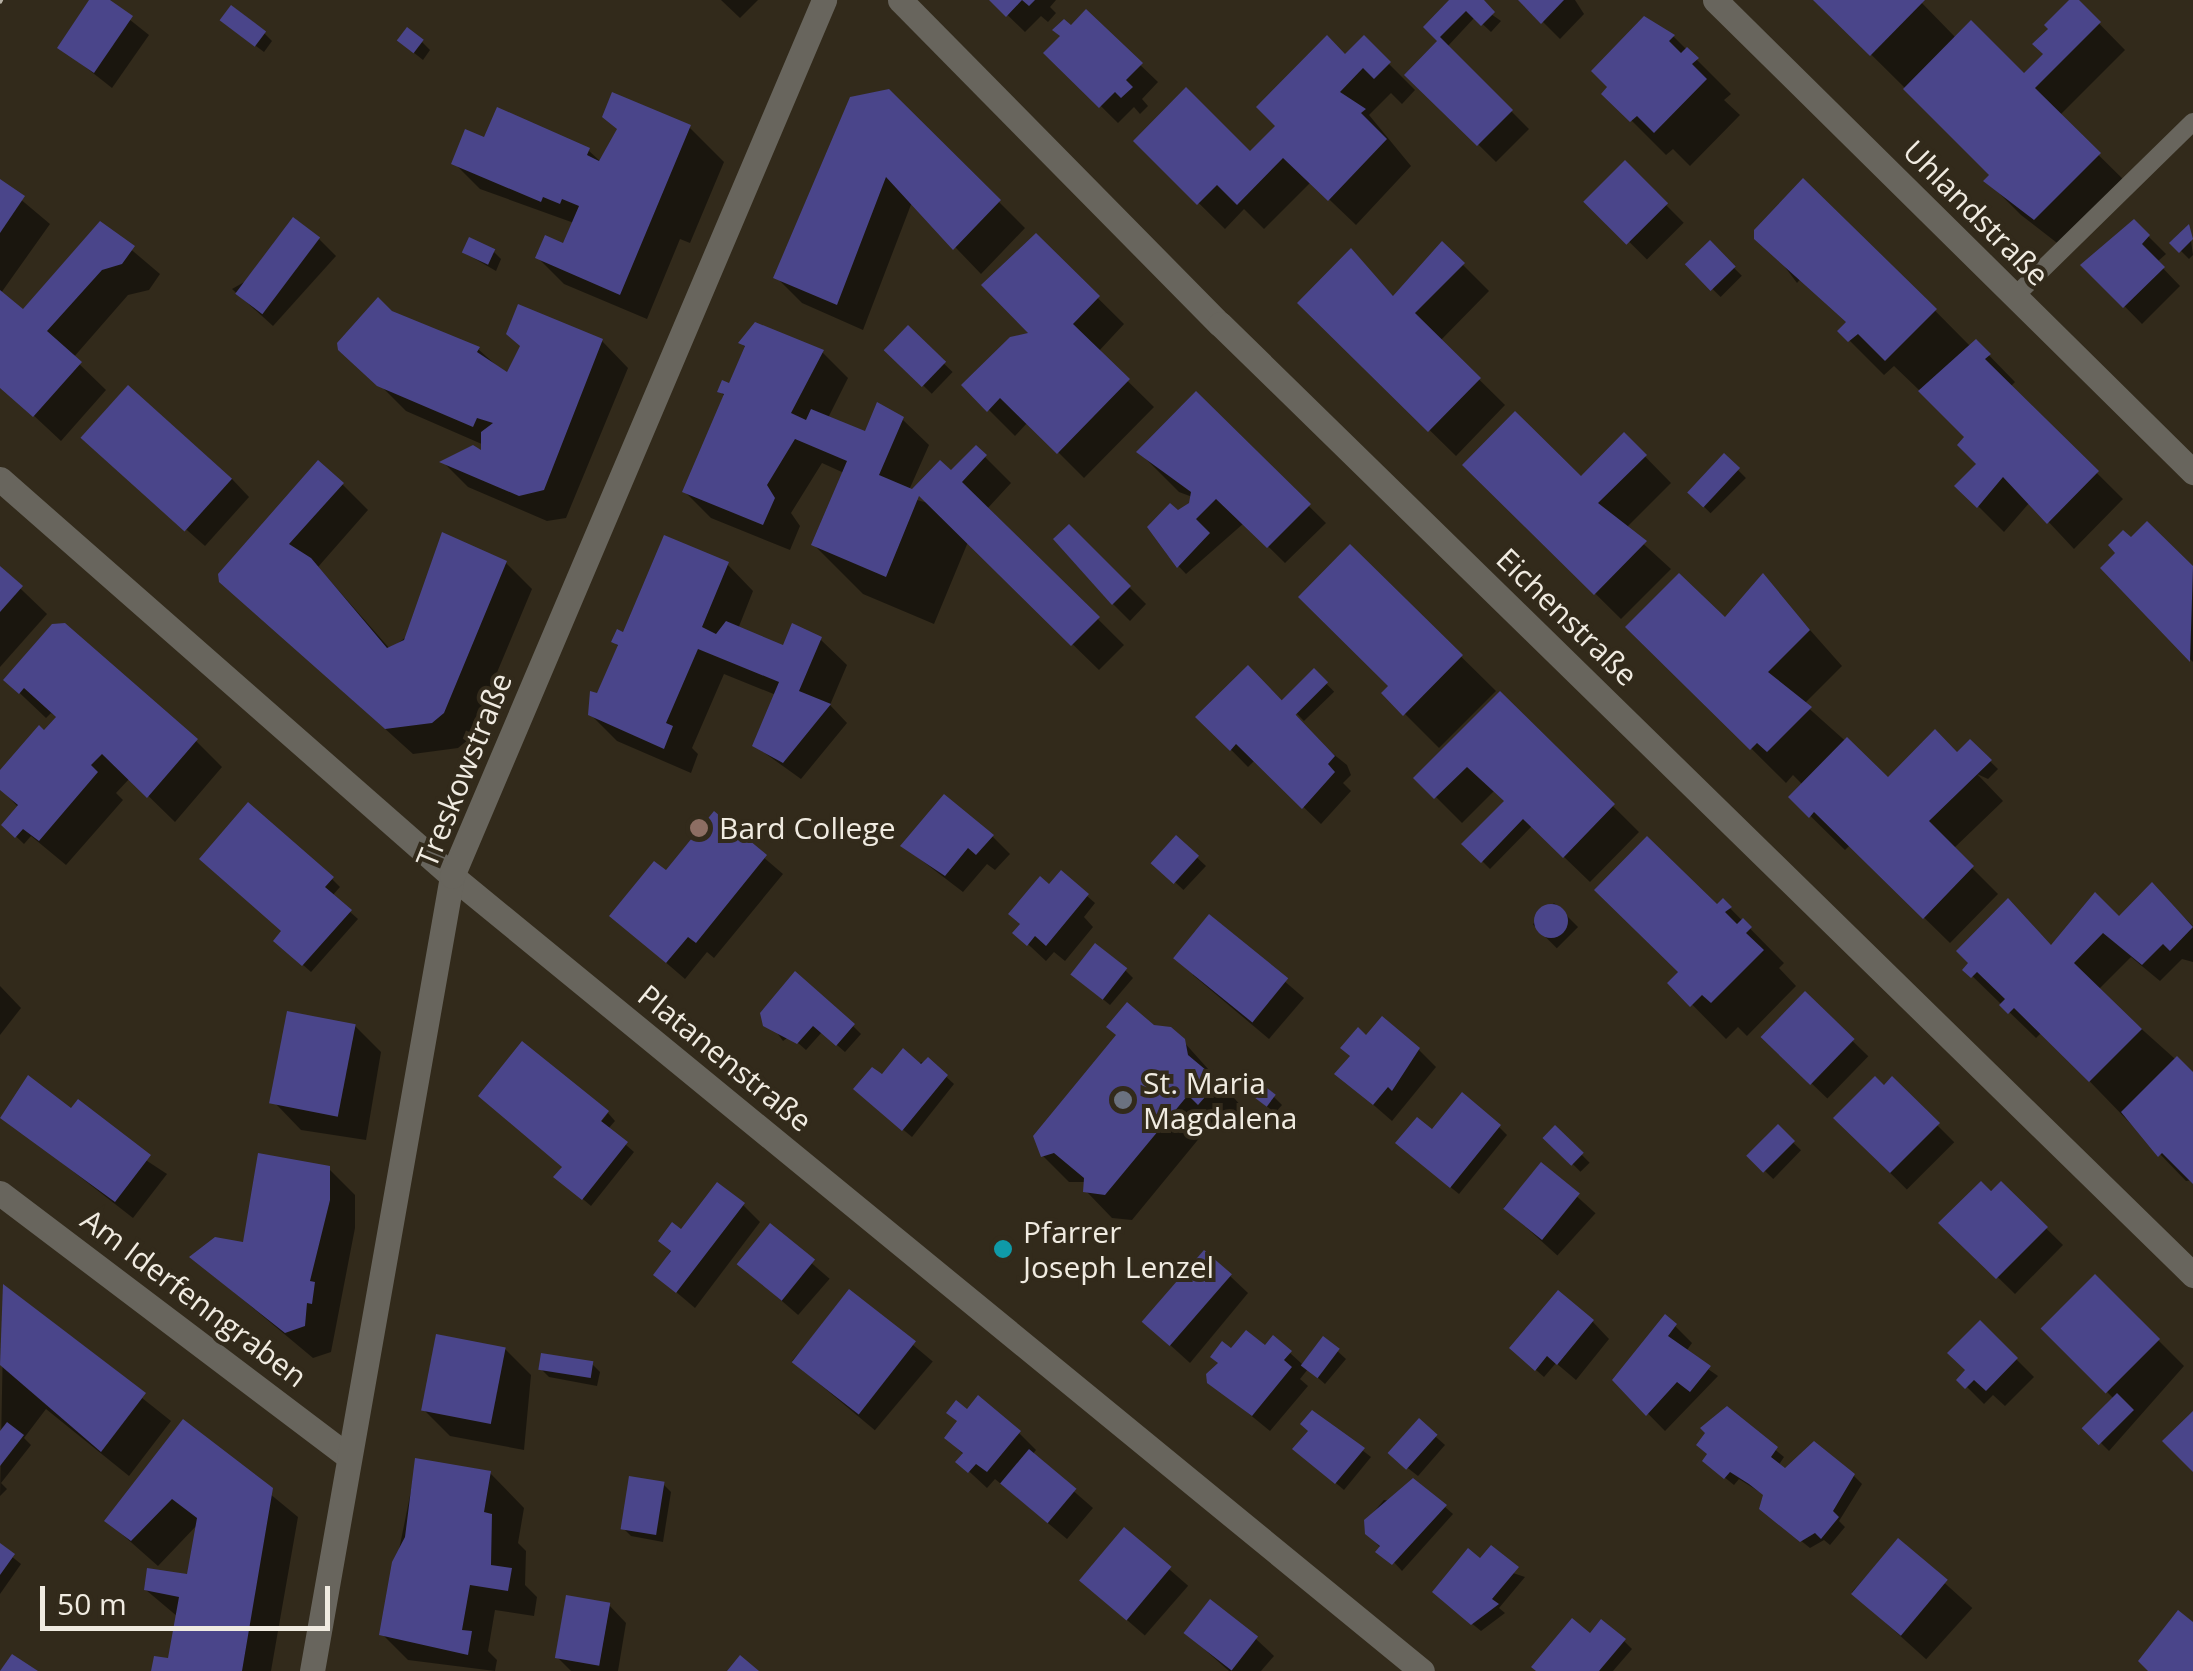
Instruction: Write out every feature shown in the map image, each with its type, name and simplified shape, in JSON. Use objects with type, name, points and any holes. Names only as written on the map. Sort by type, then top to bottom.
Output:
[{"type":"street","name":"Treskowstraße","points":[[312,1671],[452,876],[824,0]]},
{"type":"street","name":"Eichenstraße","points":[[900,0],[1234,338],[2193,1274]]},
{"type":"street","name":"Uhlandstraße","points":[[1714,0],[2193,472]]},
{"type":"street","name":"Platanenstraße","points":[[0,479],[452,876],[1422,1671]]},
{"type":"street","name":"Am Iderfenngraben","points":[[0,1193],[348,1456]]},
{"type":"lane","points":[[2014,297],[2193,122]]},
{"type":"building","points":[[89,0],[110,0],[133,16],[94,73],[57,48]]},
{"type":"building","points":[[989,0],[1022,0],[1006,17]]},
{"type":"building","points":[[1449,0],[1484,0],[1495,12],[1481,26],[1466,11],[1440,37],[1513,110],[1477,146],[1404,75],[1437,41],[1423,27]]},
{"type":"building","points":[[1518,0],[1564,0],[1541,24]]},
{"type":"building","points":[[1813,0],[1925,0],[1870,56]]},
{"type":"building","points":[[2069,0],[2079,0],[2101,22],[2035,88],[2101,153],[2034,220],[1983,181],[1989,175],[1903,89],[1971,20],[2024,73],[2043,54],[2032,44],[2048,29],[2044,25]]},
{"type":"building","points":[[231,5],[266,31],[255,47],[220,20]]},
{"type":"building","points":[[1086,9],[1143,63],[1126,80],[1133,87],[1121,98],[1115,92],[1099,108],[1043,53],[1060,36],[1052,30],[1064,19],[1071,25]]},
{"type":"building","points":[[1644,16],[1675,35],[1669,41],[1681,53],[1687,47],[1699,58],[1692,64],[1707,79],[1654,133],[1637,116],[1630,122],[1601,94],[1607,87],[1591,71]]},
{"type":"building","points":[[407,27],[424,40],[414,53],[397,41]]},
{"type":"building","points":[[1327,35],[1345,54],[1364,35],[1391,62],[1374,79],[1363,68],[1340,92],[1366,109],[1361,113],[1387,139],[1328,201],[1283,158],[1237,205],[1217,185],[1197,205],[1133,141],[1186,87],[1250,151],[1275,126],[1256,107]]},
{"type":"building","points":[[889,89],[1001,200],[953,250],[886,177],[837,305],[773,278],[850,97]]},
{"type":"building","points":[[612,92],[691,125],[620,295],[535,258],[545,235],[563,243],[579,206],[543,197],[541,202],[451,164],[465,129],[484,137],[497,107],[590,148],[587,155],[599,161],[617,129],[602,117]]},
{"type":"building","points":[[1625,160],[1668,203],[1626,245],[1583,202]]},
{"type":"building","points":[[1803,178],[1937,309],[1885,361],[1858,334],[1848,342],[1837,331],[1846,322],[1754,239],[1754,230]]},
{"type":"building","points":[[0,179],[25,196],[0,233]]},
{"type":"building","points":[[293,217],[320,237],[262,314],[235,294]]},
{"type":"building","points":[[2134,219],[2150,235],[2142,244],[2165,267],[2123,308],[2080,265]]},
{"type":"building","points":[[100,221],[135,246],[122,264],[102,270],[47,331],[82,362],[33,417],[0,388],[0,290],[23,309]]},
{"type":"building","points":[[2189,224],[2193,239],[2179,253],[2169,243]]},
{"type":"building","points":[[1036,233],[1100,296],[1073,324],[1130,379],[1057,454],[1000,398],[987,412],[961,385],[1010,337],[1028,333],[981,285]]},
{"type":"building","points":[[469,237],[495,249],[488,265],[462,252]]},
{"type":"building","points":[[1710,240],[1736,267],[1711,291],[1685,264]]},
{"type":"building","points":[[1442,241],[1465,263],[1415,313],[1481,378],[1428,432],[1297,303],[1351,248],[1393,296]]},
{"type":"building","points":[[378,297],[392,311],[480,347],[477,352],[507,372],[520,346],[506,334],[518,304],[603,339],[544,490],[519,496],[439,462],[473,445],[481,450],[481,432],[493,423],[477,418],[473,427],[377,386],[338,350],[337,343]]},
{"type":"building","points":[[755,322],[824,350],[791,413],[806,420],[811,409],[865,431],[877,402],[904,417],[879,475],[912,489],[940,460],[951,470],[976,445],[987,455],[962,482],[1100,617],[1071,646],[919,496],[886,577],[811,545],[847,461],[795,439],[767,485],[775,498],[763,525],[682,492],[724,394],[717,392],[722,380],[729,383],[745,346],[738,343]]},
{"type":"building","points":[[908,325],[946,362],[922,387],[884,350]]},
{"type":"building","points":[[1976,339],[1991,354],[1985,359],[2099,471],[2047,524],[2003,477],[1977,508],[1954,486],[1976,464],[1957,445],[1964,437],[1918,391]]},
{"type":"building","points":[[128,385],[232,479],[185,531],[80,438]]},
{"type":"building","points":[[1196,391],[1311,504],[1267,548],[1216,499],[1196,519],[1210,533],[1177,568],[1147,527],[1170,503],[1178,510],[1189,503],[1191,492],[1136,452]]},
{"type":"building","points":[[1515,411],[1581,476],[1624,432],[1647,455],[1598,503],[1647,541],[1594,595],[1462,465]]},
{"type":"building","points":[[1724,453],[1740,468],[1703,507],[1687,492]]},
{"type":"building","points":[[318,460],[344,483],[289,544],[311,558],[387,648],[404,640],[442,532],[507,561],[444,713],[432,723],[385,729],[219,582],[218,574]]},
{"type":"building","points":[[2147,521],[2193,566],[2190,662],[2100,568],[2115,553],[2108,545],[2123,530],[2131,537]]},
{"type":"building","points":[[1069,524],[1131,586],[1112,605],[1053,539]]},
{"type":"building","points":[[664,535],[729,562],[702,627],[716,634],[726,621],[783,645],[792,623],[822,637],[799,691],[831,704],[783,763],[752,746],[779,682],[698,649],[666,723],[673,726],[664,749],[588,715],[590,691],[597,693],[618,645],[611,642],[617,629],[623,632]]},
{"type":"building","points":[[1350,544],[1463,655],[1403,716],[1381,693],[1388,686],[1298,597]]},
{"type":"building","points":[[0,566],[23,586],[0,612]]},
{"type":"building","points":[[1679,573],[1725,617],[1763,573],[1810,630],[1768,672],[1812,707],[1767,752],[1757,743],[1750,750],[1625,627]]},
{"type":"building","points":[[65,623],[198,739],[147,798],[102,754],[91,765],[98,772],[39,841],[23,829],[15,838],[1,825],[18,805],[0,790],[0,770],[39,725],[44,730],[56,717],[24,688],[19,694],[3,680],[52,624]]},
{"type":"building","points":[[1248,665],[1335,756],[1328,764],[1335,772],[1302,809],[1236,744],[1230,751],[1195,717]]},
{"type":"building","points":[[1314,668],[1328,682],[1295,715],[1281,701]]},
{"type":"building","points":[[1500,691],[1615,804],[1563,858],[1523,819],[1481,863],[1461,844],[1504,801],[1467,767],[1434,799],[1413,778]]},
{"type":"building","points":[[1935,729],[1957,752],[1970,739],[1992,760],[1929,821],[1974,866],[1923,919],[1814,812],[1809,818],[1788,797],[1847,737],[1888,777]]},
{"type":"building","points":[[944,794],[994,835],[976,855],[968,848],[945,876],[900,846]]},
{"type":"building","points":[[248,802],[334,877],[325,887],[352,910],[302,966],[273,941],[281,931],[199,859]]},
{"type":"building","points":[[714,811],[767,855],[696,943],[688,937],[666,963],[609,916],[654,861],[666,870]]},
{"type":"building","points":[[1176,835],[1199,856],[1174,884],[1151,863]]},
{"type":"building","points":[[1647,836],[1717,904],[1723,898],[1732,907],[1725,912],[1737,924],[1743,918],[1752,927],[1746,933],[1764,950],[1711,1003],[1702,995],[1690,1007],[1667,983],[1678,972],[1594,890]]},
{"type":"building","points":[[1061,870],[1089,894],[1046,946],[1035,936],[1027,946],[1012,933],[1020,924],[1008,914],[1040,876],[1049,884]]},
{"type":"building","points":[[2152,882],[2193,927],[2170,951],[2163,944],[2142,965],[2103,933],[2074,963],[2142,1029],[2089,1082],[2014,1008],[2008,1014],[1999,1005],[2005,999],[1977,972],[1971,978],[1962,970],[1968,963],[1956,951],[2008,898],[2051,945],[2095,892],[2119,916]]},
{"type":"building","points":[[1551,904],[1563,909],[1568,921],[1563,933],[1551,938],[1539,933],[1534,921],[1539,909]]},
{"type":"building","points":[[1209,914],[1288,978],[1252,1022],[1173,958]]},
{"type":"building","points":[[1095,943],[1127,968],[1103,1000],[1070,975]]},
{"type":"building","points":[[795,971],[855,1024],[836,1046],[813,1026],[797,1044],[763,1026],[760,1013]]},
{"type":"building","points":[[1805,991],[1855,1039],[1810,1085],[1761,1037]]},
{"type":"building","name":"St. Maria Magdalena","points":[[1127,1002],[1154,1025],[1171,1027],[1185,1039],[1188,1055],[1219,1081],[1198,1105],[1188,1095],[1105,1195],[1083,1192],[1084,1178],[1054,1153],[1041,1157],[1033,1136],[1116,1035],[1106,1027]]},
{"type":"building","points":[[287,1011],[356,1024],[338,1117],[269,1103]]},
{"type":"building","points":[[1382,1016],[1420,1048],[1392,1091],[1388,1087],[1373,1105],[1334,1074],[1350,1056],[1340,1048],[1358,1027],[1366,1035]]},
{"type":"building","points":[[522,1041],[609,1111],[601,1121],[628,1142],[582,1200],[553,1177],[562,1167],[478,1096]]},
{"type":"building","points":[[903,1048],[921,1064],[928,1057],[948,1075],[902,1131],[853,1089],[872,1067],[882,1074]]},
{"type":"building","points":[[2177,1056],[2193,1072],[2193,1184],[2162,1153],[2158,1157],[2121,1112]]},
{"type":"building","points":[[28,1075],[71,1108],[78,1099],[151,1155],[115,1202],[0,1118]]},
{"type":"building","points":[[1251,1076],[1276,1095],[1267,1107],[1242,1088]]},
{"type":"building","points":[[1875,1076],[1884,1085],[1892,1076],[1940,1123],[1890,1173],[1833,1118]]},
{"type":"building","points":[[1462,1092],[1501,1125],[1450,1188],[1395,1143],[1417,1117],[1432,1129]]},
{"type":"building","points":[[1778,1124],[1795,1141],[1763,1173],[1746,1156]]},
{"type":"building","points":[[1555,1125],[1584,1153],[1571,1166],[1542,1138]]},
{"type":"building","points":[[258,1153],[330,1166],[330,1200],[310,1281],[315,1282],[312,1304],[307,1303],[305,1326],[285,1333],[189,1257],[215,1237],[243,1242]]},
{"type":"building","points":[[1541,1162],[1580,1193],[1542,1240],[1503,1209]]},
{"type":"building","points":[[1981,1181],[1991,1191],[2001,1181],[2048,1227],[1996,1279],[1938,1223]]},
{"type":"building","points":[[717,1182],[745,1203],[676,1293],[653,1275],[671,1251],[658,1241],[672,1222],[681,1229]]},
{"type":"building","points":[[770,1223],[815,1260],[782,1301],[737,1264]]},
{"type":"building","points":[[1204,1250],[1232,1274],[1170,1346],[1142,1322]]},
{"type":"building","points":[[2095,1274],[2160,1339],[2106,1394],[2041,1328]]},
{"type":"building","points":[[3,1284],[146,1393],[101,1452],[0,1365]]},
{"type":"building","points":[[849,1289],[916,1341],[859,1415],[792,1362]]},
{"type":"building","points":[[1558,1290],[1594,1320],[1557,1365],[1547,1356],[1535,1371],[1509,1348]]},
{"type":"building","points":[[1665,1314],[1677,1324],[1668,1336],[1711,1366],[1690,1392],[1677,1382],[1646,1416],[1612,1380]]},
{"type":"building","points":[[1980,1320],[2018,1358],[1986,1391],[1974,1380],[1965,1389],[1956,1380],[1965,1370],[1947,1353]]},
{"type":"building","points":[[1246,1330],[1265,1345],[1273,1335],[1292,1351],[1284,1360],[1292,1367],[1252,1416],[1207,1383],[1206,1374],[1218,1363],[1210,1357],[1222,1341],[1231,1348]]},
{"type":"building","points":[[436,1334],[506,1348],[491,1424],[421,1411]]},
{"type":"building","points":[[1323,1336],[1340,1349],[1318,1378],[1301,1366]]},
{"type":"building","points":[[541,1353],[593,1361],[591,1378],[538,1370]]},
{"type":"building","points":[[2117,1393],[2134,1410],[2099,1445],[2082,1428]]},
{"type":"building","points":[[978,1395],[1021,1431],[987,1472],[976,1464],[968,1473],[955,1462],[963,1453],[944,1438],[957,1421],[946,1413],[956,1400],[967,1409]]},
{"type":"building","points":[[1727,1406],[1778,1447],[1771,1457],[1785,1468],[1814,1441],[1855,1474],[1833,1511],[1839,1517],[1821,1539],[1815,1533],[1800,1542],[1759,1509],[1763,1495],[1730,1472],[1724,1479],[1702,1461],[1707,1454],[1696,1445],[1705,1433],[1700,1428]]},
{"type":"building","points":[[1312,1410],[1365,1448],[1335,1484],[1292,1449],[1308,1431],[1300,1424]]},
{"type":"building","points":[[2193,1411],[2193,1472],[2162,1441]]},
{"type":"building","points":[[1419,1418],[1438,1435],[1406,1470],[1388,1453]]},
{"type":"building","points":[[183,1419],[273,1488],[242,1671],[151,1671],[154,1656],[168,1658],[179,1597],[144,1590],[147,1568],[187,1574],[197,1518],[172,1499],[131,1541],[104,1521]]},
{"type":"building","points":[[7,1422],[24,1435],[0,1466],[0,1431]]},
{"type":"building","points":[[1029,1449],[1076,1489],[1048,1523],[1000,1483]]},
{"type":"building","points":[[415,1458],[491,1471],[484,1512],[492,1514],[491,1565],[512,1568],[508,1591],[470,1585],[462,1630],[472,1631],[468,1655],[379,1635],[392,1562],[405,1537]]},
{"type":"building","points":[[629,1476],[665,1482],[656,1535],[621,1529]]},
{"type":"building","points":[[1413,1478],[1447,1505],[1392,1565],[1375,1552],[1380,1546],[1365,1534],[1364,1520]]},
{"type":"building","points":[[1124,1527],[1171,1567],[1126,1620],[1079,1581]]},
{"type":"building","points":[[1898,1538],[1948,1580],[1901,1636],[1851,1594]]},
{"type":"building","points":[[0,1543],[15,1554],[0,1575]]},
{"type":"building","points":[[1491,1545],[1519,1567],[1492,1599],[1499,1604],[1471,1625],[1432,1592],[1468,1548],[1480,1558]]},
{"type":"building","points":[[566,1595],[610,1603],[599,1666],[555,1658]]},
{"type":"building","points":[[1210,1599],[1258,1637],[1232,1670],[1184,1633]]},
{"type":"building","points":[[2178,1610],[2193,1622],[2193,1671],[2148,1671],[2138,1661]]},
{"type":"building","points":[[1572,1618],[1590,1633],[1601,1619],[1626,1639],[1599,1671],[1536,1671],[1531,1667]]},
{"type":"building","points":[[12,1654],[38,1671],[0,1671]]},
{"type":"building","points":[[740,1655],[759,1671],[727,1671]]},
{"type":"place","name":"Bard College","points":[[699,828]]},
{"type":"place","name":"St. Maria Magdalena","points":[[1123,1100]]},
{"type":"place","name":"Pfarrer Joseph Lenzel","points":[[1003,1249]]}]
